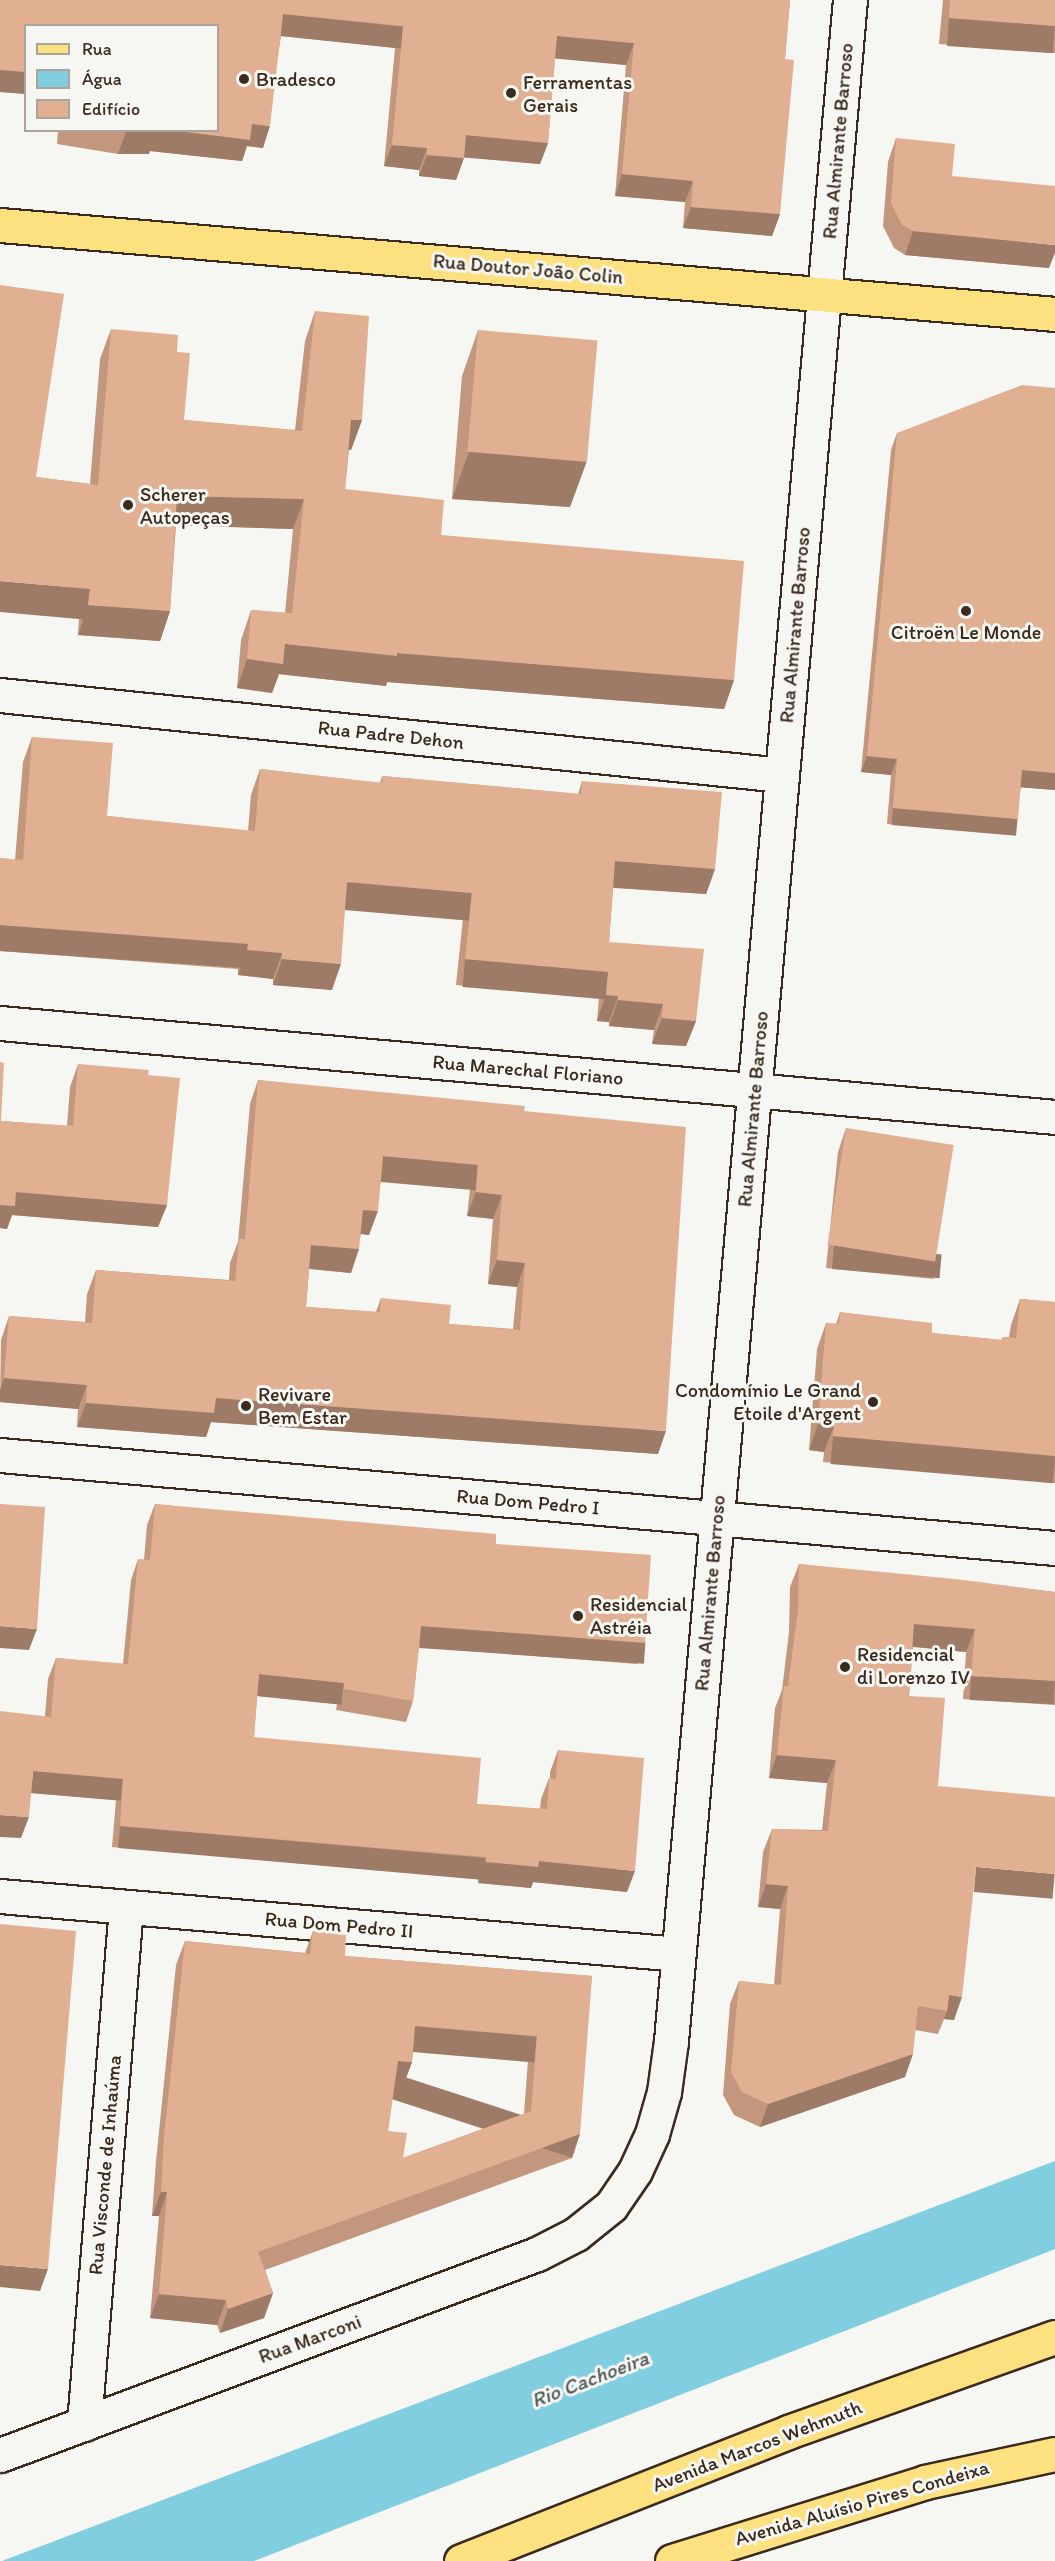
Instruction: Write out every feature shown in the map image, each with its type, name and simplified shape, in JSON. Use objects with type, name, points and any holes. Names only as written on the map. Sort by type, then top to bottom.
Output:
[{"type":"main road","name":"Rua Doutor João Colin","points":[[0,225],[1055,314]]},
{"type":"main road","name":"Avenida Marcos Wehmuth","points":[[461,2561],[788,2432],[1055,2337]]},
{"type":"main road","name":"Avenida Aluísio Pires Condeixa","points":[[672,2561],[925,2481],[1055,2454]]},
{"type":"street","name":"Rua Almirante Barroso","points":[[611,2206],[635,2171],[652,2134],[664,2092],[679,1954],[850,0]]},
{"type":"street","name":"Rua Padre Dehon","points":[[0,695],[782,775]]},
{"type":"street","name":"Rua Marechal Floriano","points":[[0,1023],[1055,1117]]},
{"type":"street","name":"Rua Dom Pedro I","points":[[0,1455],[1055,1548]]},
{"type":"street","name":"Rua Dom Pedro II","points":[[0,1896],[679,1954]]},
{"type":"street","name":"Rua Visconde de Inhaúma","points":[[84,2424],[126,1907]]},
{"type":"street","name":"Rua Marconi","points":[[0,2455],[537,2254],[576,2234],[611,2206]]},
{"type":"water","name":"Rio Cachoeira","points":[[1055,2161],[1055,2249],[254,2561],[2,2561]]},
{"type":"building","points":[[0,0],[790,0],[785,59],[794,60],[780,214],[691,207],[693,181],[622,174],[634,43],[557,36],[548,143],[466,135],[464,158],[427,155],[427,148],[392,145],[403,26],[283,14],[270,126],[252,124],[250,140],[186,132],[219,132],[219,24],[24,24],[24,72],[0,70]]},
{"type":"building","points":[[950,0],[1055,0],[1055,26],[949,18]]},
{"type":"building","points":[[896,138],[955,144],[952,176],[1055,186],[1055,245],[913,231],[902,225],[891,203]]},
{"type":"building","points":[[0,285],[64,294],[36,477],[98,485],[111,329],[178,335],[177,352],[190,353],[184,420],[302,431],[315,311],[369,316],[362,420],[351,420],[345,489],[444,500],[441,535],[744,561],[734,680],[397,653],[397,656],[285,644],[283,664],[247,659],[251,610],[292,613],[304,499],[177,496],[170,611],[88,605],[90,589],[0,581]]},
{"type":"building","points":[[478,330],[598,340],[587,462],[467,452]]},
{"type":"building","name":"Citroën Le Monde","points":[[1022,385],[1055,388],[1055,773],[1022,770],[1018,819],[893,808],[897,759],[867,756],[897,433]]},
{"type":"building","points":[[32,737],[113,743],[107,816],[255,831],[260,769],[382,783],[382,776],[581,794],[582,781],[722,792],[715,869],[615,861],[609,942],[704,949],[696,1021],[662,1018],[663,1004],[618,1000],[618,996],[606,995],[608,972],[465,959],[472,893],[347,882],[341,964],[282,959],[282,953],[247,950],[248,944],[0,925],[0,858],[23,860]]},
{"type":"building","points":[[0,1062],[4,1063],[1,1121],[73,1126],[78,1064],[149,1070],[148,1075],[180,1078],[167,1205],[16,1192],[15,1206],[0,1205]]},
{"type":"building","points":[[258,1080],[525,1106],[524,1111],[686,1127],[666,1431],[216,1398],[214,1413],[86,1403],[87,1385],[4,1378],[9,1316],[92,1323],[96,1270],[235,1281],[239,1239],[245,1239]],"holes":[[[383,1156],[478,1165],[476,1192],[502,1195],[497,1260],[525,1263],[520,1330],[449,1324],[451,1305],[381,1298],[380,1312],[306,1307],[311,1245],[359,1249],[363,1210],[378,1211]]]},
{"type":"building","points":[[846,1128],[954,1145],[935,1262],[828,1245]]},
{"type":"building","points":[[1020,1299],[1055,1302],[1055,1456],[833,1436],[834,1426],[818,1424],[826,1323],[839,1324],[840,1312],[932,1323],[932,1333],[1002,1340],[1003,1337],[1016,1338]]},
{"type":"building","points":[[0,1504],[45,1507],[37,1629],[0,1626]]},
{"type":"building","points":[[155,1504],[496,1534],[496,1544],[651,1555],[645,1643],[421,1626],[413,1701],[344,1689],[344,1683],[259,1674],[254,1737],[481,1758],[477,1804],[547,1809],[549,1778],[556,1779],[558,1750],[644,1758],[635,1871],[539,1861],[538,1867],[486,1862],[486,1857],[120,1826],[123,1779],[33,1771],[29,1817],[0,1815],[0,1711],[51,1717],[56,1658],[128,1664],[138,1559],[150,1560]]},
{"type":"building","points":[[799,1564],[955,1579],[1055,1592],[1055,1681],[971,1676],[975,1629],[914,1624],[909,1696],[945,1698],[938,1786],[1055,1797],[1055,1874],[976,1867],[962,1997],[949,1995],[947,2011],[918,2006],[913,2054],[768,2104],[742,2092],[731,2072],[739,1981],[781,1985],[788,1886],[766,1884],[772,1829],[828,1831],[836,1760],[777,1755],[784,1686],[788,1686],[798,1609]]},
{"type":"building","points":[[0,1924],[76,1931],[48,2269],[0,2265]]},
{"type":"building","points":[[313,1931],[346,1935],[345,1956],[592,1976],[580,2134],[258,2252],[273,2293],[228,2309],[226,2300],[159,2294],[167,2192],[161,2192],[164,2136],[185,1941],[310,1954]],"holes":[[[415,2026],[537,2036],[531,2111],[403,2158],[407,2133],[388,2131],[398,2061],[412,2062]]]},
{"type":"place","name":"Bradesco","points":[[244,79]]},
{"type":"place","name":"Ferramentas Gerais","points":[[511,93]]},
{"type":"place","name":"Scherer Autopeças","points":[[128,505]]},
{"type":"place","name":"Citroën Le Monde","points":[[966,611]]},
{"type":"place","name":"Condomínio Le Grand Etoile d'Argent","points":[[873,1402]]},
{"type":"place","name":"Revivare Bem Estar","points":[[246,1406]]},
{"type":"place","name":"Residencial Astréia","points":[[578,1616]]},
{"type":"place","name":"Residencial di Lorenzo IV","points":[[845,1667]]}]
